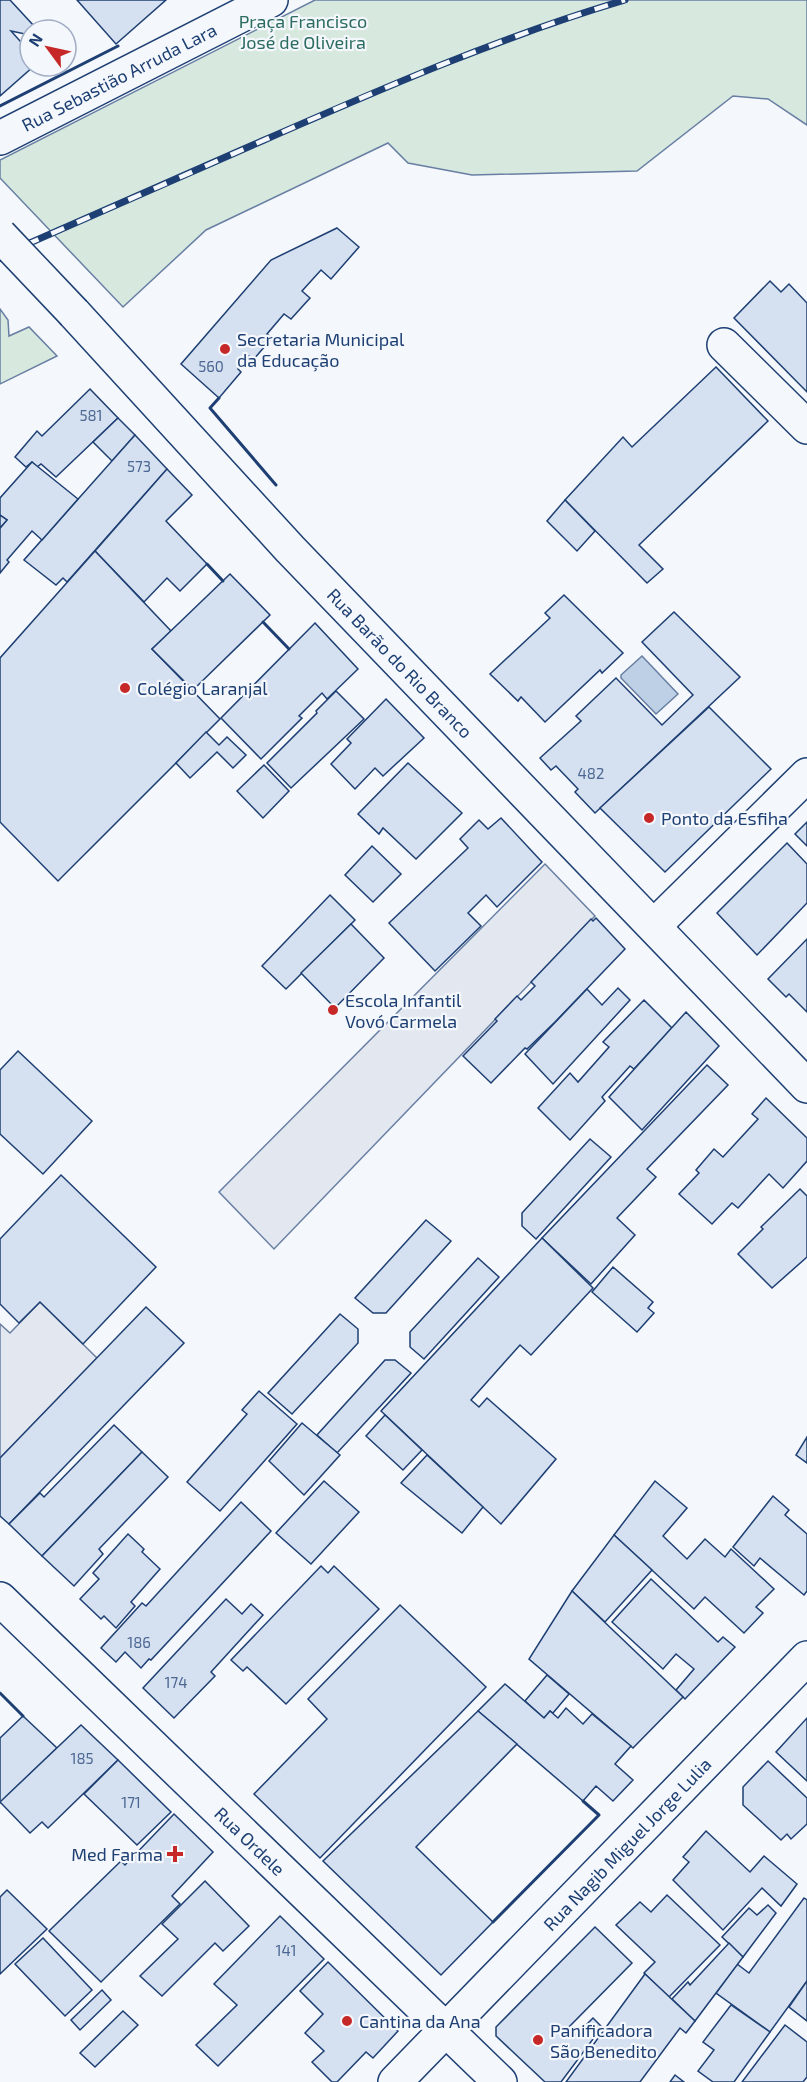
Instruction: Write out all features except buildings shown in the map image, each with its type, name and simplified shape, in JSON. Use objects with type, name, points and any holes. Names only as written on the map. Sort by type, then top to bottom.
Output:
[{"type":"main road","name":"Rua Sebastião Arruda Lara","points":[[0,138],[271,0]]},
{"type":"main road","name":"Rua Barão do Rio Branco","points":[[0,235],[290,549],[807,1086]]},
{"type":"main road","points":[[724,345],[807,427]]},
{"type":"main road","points":[[654,926],[807,775]]},
{"type":"main road","name":"Rua Ordele","points":[[0,1599],[500,2082]]},
{"type":"main road","name":"Rua Nagib Miguel Jorge Lulia","points":[[395,2082],[807,1658]]},
{"type":"green space","name":"Praça Francisco José de Oliveira","points":[[315,0],[807,0],[807,125],[768,99],[733,96],[637,171],[472,175],[408,163],[388,143],[206,230],[123,307],[0,178],[0,160]]},
{"type":"green space","points":[[0,309],[8,320],[9,336],[29,327],[57,356],[0,384]]},
{"type":"shaded area","points":[[545,864],[595,916],[274,1249],[219,1192]]},
{"type":"shaded area","points":[[40,1302],[97,1358],[0,1458],[0,1324],[10,1333]]},
{"type":"water","points":[[642,656],[678,694],[656,714],[621,678],[621,675]]},
{"type":"railway","points":[[0,256],[396,83],[532,30],[625,0]]},
{"type":"wall","points":[[0,106],[118,46]]},
{"type":"wall","points":[[219,398],[210,408],[276,485]]},
{"type":"wall","points":[[207,564],[223,581]]},
{"type":"wall","points":[[263,622],[289,649]]},
{"type":"wall","points":[[0,1693],[23,1716]]},
{"type":"wall","points":[[493,1922],[599,1815],[583,1801]]},
{"type":"place","name":"Secretaria Municipal da Educação","points":[[225,349]]},
{"type":"place","name":"Colégio Laranjal","points":[[125,688]]},
{"type":"place","name":"Ponto da Esfiha","points":[[649,818]]},
{"type":"place","name":"Escola Infantil Vovó Carmela","points":[[333,1010]]},
{"type":"place","name":"Med Farma","points":[[175,1854]]},
{"type":"place","name":"Cantina da Ana","points":[[347,2021]]},
{"type":"place","name":"Panificadora São Benedito","points":[[538,2040]]}]
